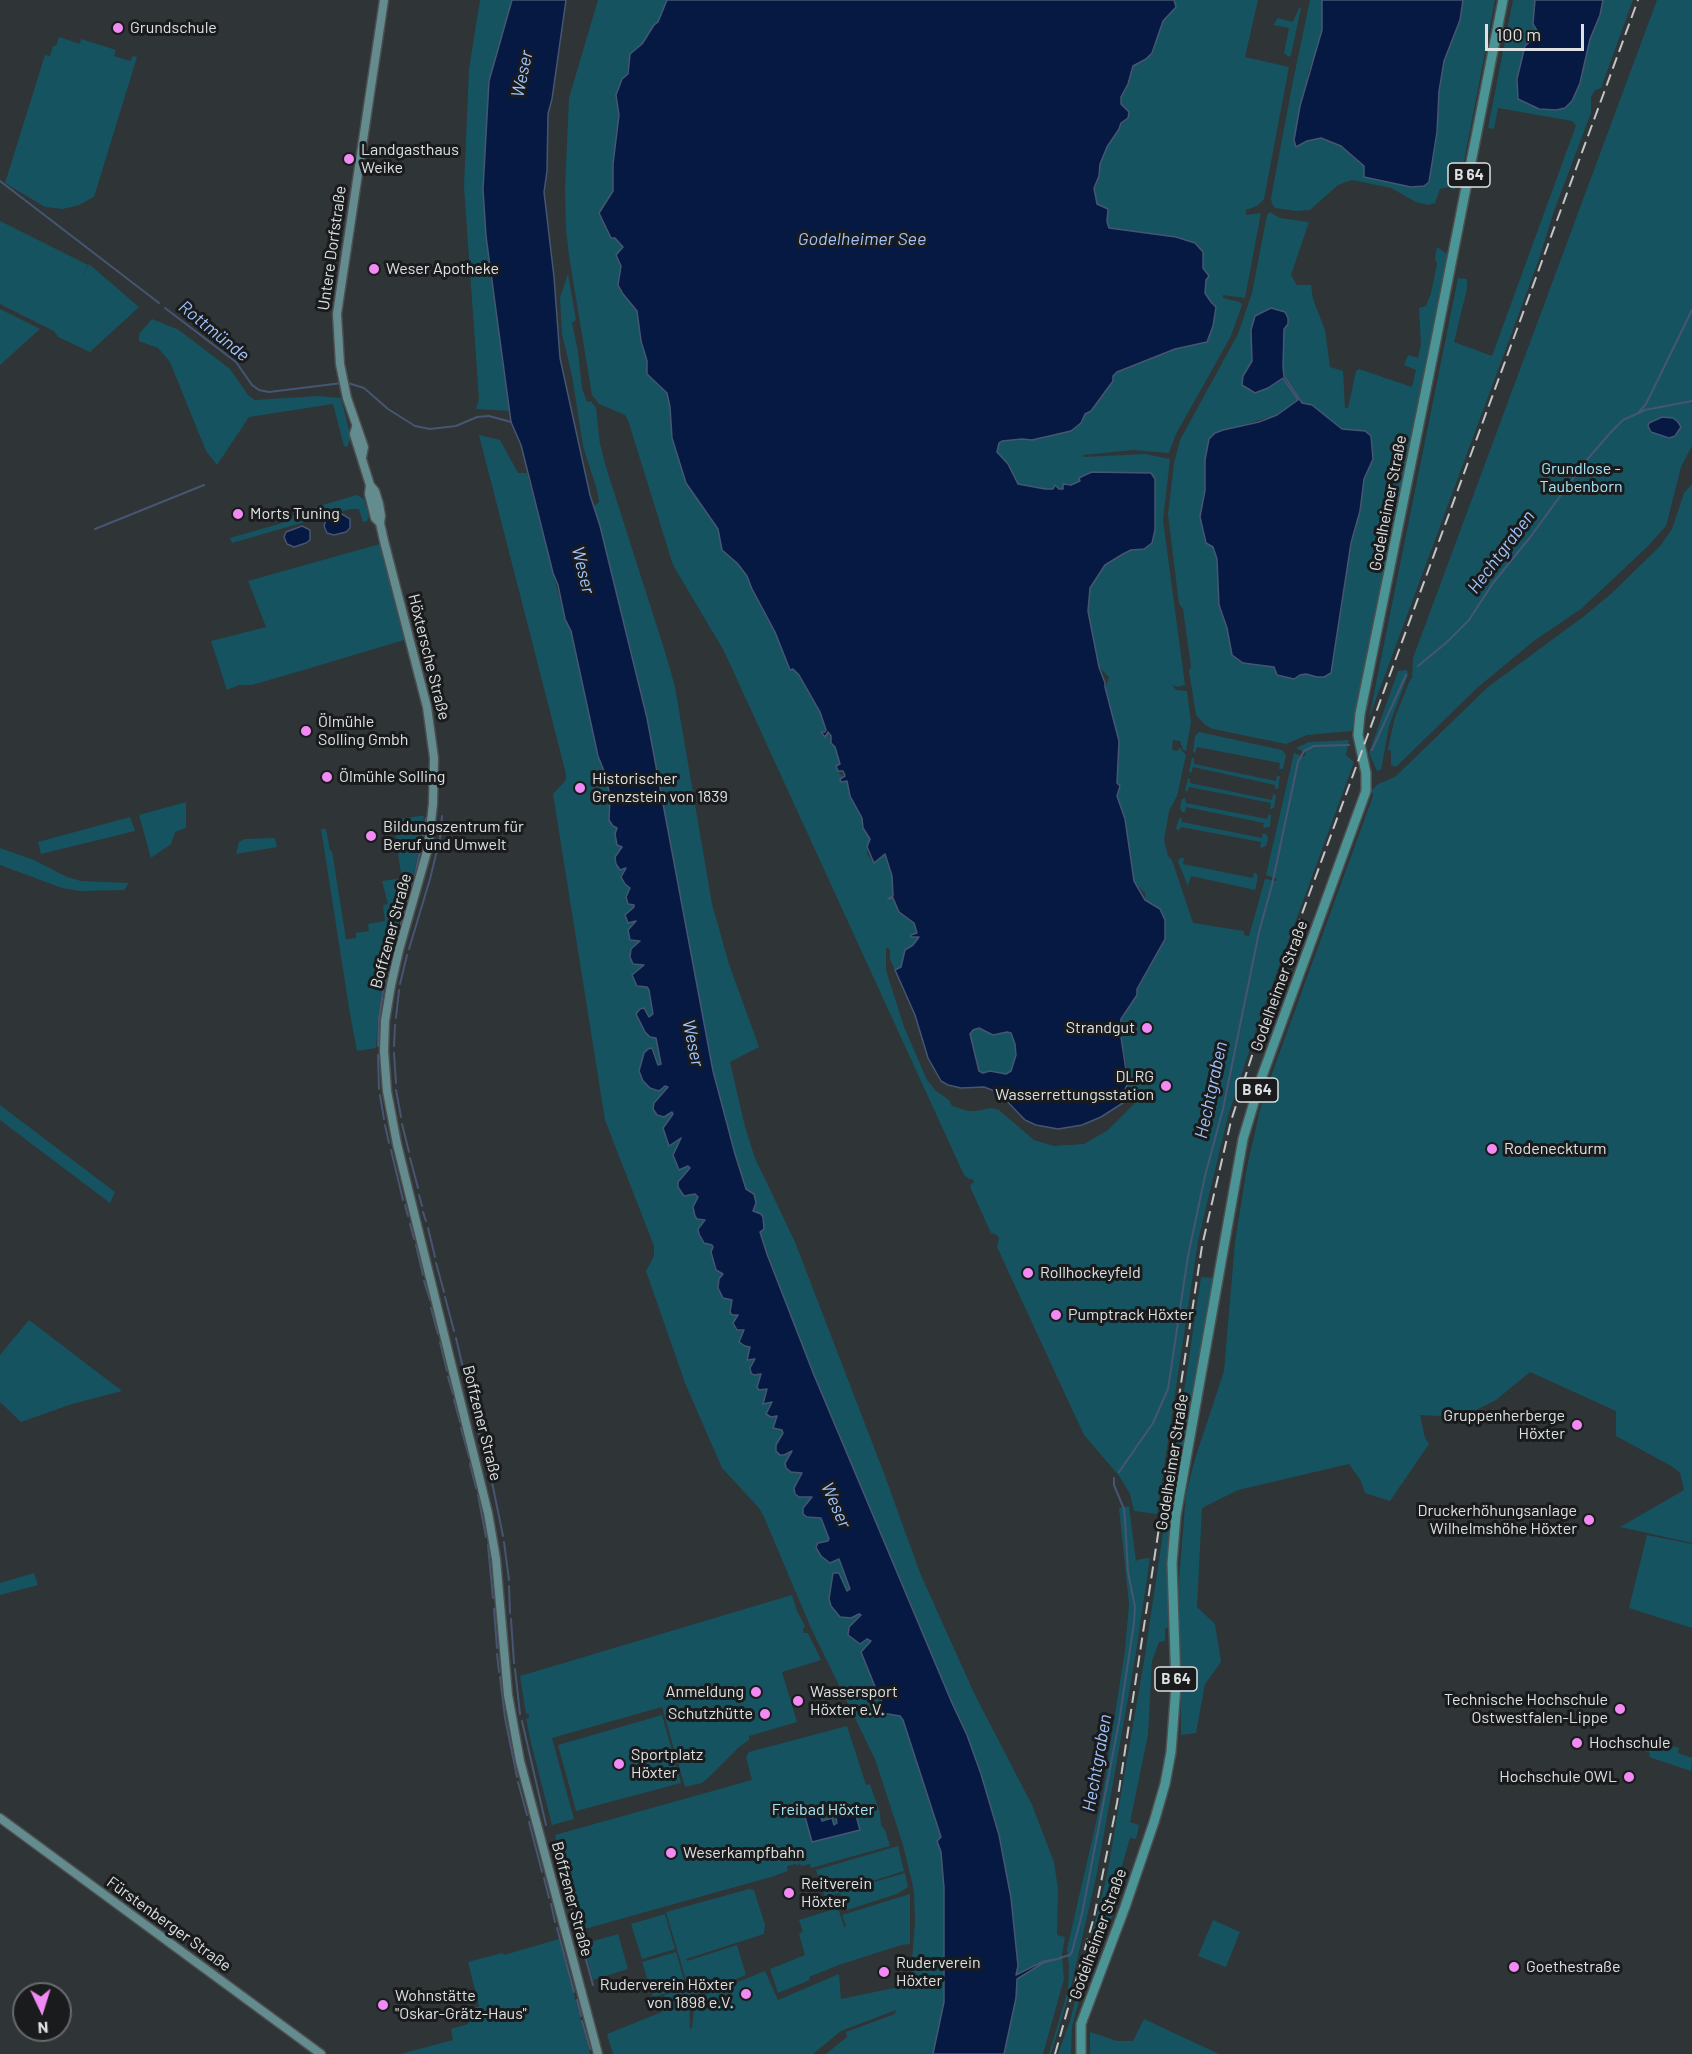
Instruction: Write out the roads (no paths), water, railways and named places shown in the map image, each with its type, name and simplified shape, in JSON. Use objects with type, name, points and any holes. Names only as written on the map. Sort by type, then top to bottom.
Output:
[{"type":"main road","name":"Godelheimer Straße","points":[[1081,2054],[1081,2024],[1125,1907],[1165,1784],[1172,1743],[1176,1686],[1172,1563],[1176,1515],[1243,1139],[1261,1079],[1366,791],[1366,773],[1358,735],[1360,714],[1503,0]]},
{"type":"street","name":"Untere Dorfstraße","points":[[361,456],[354,434],[356,427],[343,379],[338,349],[338,304],[384,0]]},
{"type":"street","name":"Höxtersche Straße","points":[[361,456],[379,504],[380,523],[427,707],[434,758],[433,800]]},
{"type":"street","name":"Boffzener Straße","points":[[433,800],[425,858],[390,985],[384,1051],[387,1092],[392,1123],[490,1521],[496,1559],[508,1695],[518,1752],[598,2054]]},
{"type":"street","name":"Fürstenberger Straße","points":[[0,1818],[321,2054]]},
{"type":"water","name":"Weser","points":[[512,0],[566,0],[548,114],[547,171],[544,192],[560,358],[590,495],[600,526],[647,718],[713,1071],[735,1154],[746,1189],[754,1194],[756,1203],[753,1211],[763,1217],[764,1229],[760,1232],[767,1254],[814,1375],[967,1735],[981,1774],[999,1835],[1011,1898],[1018,1966],[1016,1975],[1044,1961],[1062,1958],[1043,1963],[1017,1979],[1016,1998],[1004,2054],[933,2054],[944,2002],[944,1888],[941,1852],[937,1841],[941,1837],[903,1720],[900,1716],[882,1713],[879,1708],[879,1703],[890,1691],[876,1689],[861,1652],[871,1641],[867,1639],[860,1644],[848,1635],[849,1627],[861,1615],[851,1618],[840,1617],[831,1606],[829,1599],[833,1573],[839,1573],[847,1591],[850,1589],[839,1559],[830,1563],[821,1556],[816,1547],[818,1543],[829,1539],[821,1518],[807,1517],[803,1514],[803,1508],[812,1497],[799,1497],[795,1494],[794,1488],[802,1473],[791,1472],[786,1468],[785,1463],[792,1451],[780,1455],[776,1451],[776,1445],[783,1433],[782,1430],[773,1428],[777,1416],[771,1417],[766,1414],[772,1402],[763,1404],[767,1389],[759,1390],[757,1387],[761,1374],[751,1373],[750,1368],[755,1359],[747,1360],[750,1347],[739,1342],[744,1330],[737,1330],[733,1323],[738,1315],[732,1315],[730,1312],[732,1300],[723,1298],[718,1288],[719,1279],[723,1274],[716,1270],[711,1252],[712,1245],[704,1243],[699,1234],[698,1229],[705,1220],[697,1219],[695,1216],[693,1207],[698,1197],[695,1194],[684,1196],[678,1187],[678,1182],[690,1168],[688,1166],[679,1170],[673,1155],[681,1138],[669,1146],[663,1128],[673,1114],[672,1112],[664,1117],[657,1115],[653,1109],[654,1103],[668,1087],[665,1086],[659,1091],[650,1088],[643,1081],[639,1071],[644,1053],[648,1049],[652,1048],[658,1065],[661,1064],[656,1038],[650,1037],[645,1032],[636,1014],[644,1008],[649,1017],[653,1014],[649,990],[647,987],[637,986],[632,975],[644,965],[633,964],[630,957],[631,949],[640,941],[630,940],[628,930],[636,921],[628,923],[625,915],[634,905],[628,904],[626,897],[630,888],[621,877],[626,868],[620,870],[616,864],[615,857],[622,847],[617,845],[615,834],[617,828],[609,820],[610,797],[606,776],[598,756],[571,631],[565,619],[521,445],[511,422],[486,236],[483,189],[489,81]]},
{"type":"water","name":"Godelheimer See","points":[[667,0],[1174,0],[1176,7],[1163,21],[1152,53],[1133,66],[1128,84],[1121,97],[1121,104],[1129,112],[1128,118],[1121,123],[1107,147],[1094,188],[1097,204],[1108,209],[1109,228],[1176,237],[1195,243],[1203,252],[1203,268],[1209,276],[1206,280],[1205,293],[1216,307],[1213,326],[1207,342],[1175,349],[1117,372],[1091,411],[1085,414],[1081,423],[1071,431],[1032,440],[1002,441],[999,443],[997,452],[1008,464],[1018,484],[1045,489],[1053,489],[1055,485],[1063,489],[1063,484],[1071,485],[1092,472],[1151,473],[1155,479],[1155,530],[1152,543],[1144,549],[1131,550],[1105,565],[1090,588],[1088,611],[1099,667],[1119,741],[1117,783],[1120,786],[1117,796],[1125,819],[1134,881],[1145,900],[1160,909],[1165,920],[1165,939],[1137,989],[1137,995],[1121,1019],[1120,1031],[1128,1083],[1124,1091],[1129,1099],[1101,1117],[1082,1125],[1058,1129],[1036,1125],[1025,1120],[1001,1095],[992,1090],[984,1087],[961,1088],[941,1081],[928,1058],[915,1015],[895,970],[901,967],[905,950],[919,937],[911,937],[917,933],[914,923],[899,912],[893,898],[888,899],[893,896],[892,876],[885,854],[874,863],[867,847],[870,839],[850,796],[847,781],[841,782],[840,779],[845,776],[843,771],[838,771],[836,766],[840,764],[835,747],[831,743],[831,736],[828,732],[825,737],[821,732],[826,730],[820,712],[799,675],[793,669],[790,670],[775,632],[747,576],[737,563],[722,550],[718,529],[686,483],[672,438],[667,393],[647,374],[647,361],[641,341],[637,311],[618,285],[621,266],[616,255],[623,247],[615,238],[611,238],[599,213],[613,191],[613,164],[619,115],[616,95],[622,79],[628,74],[630,54],[642,44],[658,22]],"holes":[[[979,1028],[993,1035],[1011,1033],[1015,1044],[1016,1055],[1011,1071],[1006,1074],[979,1071],[970,1034]]]},
{"type":"water","points":[[1322,0],[1463,0],[1460,20],[1444,61],[1429,182],[1424,186],[1411,187],[1364,177],[1364,166],[1341,146],[1321,138],[1307,141],[1296,147],[1294,140],[1300,106],[1322,30]]},
{"type":"water","points":[[1535,0],[1603,0],[1600,15],[1590,39],[1580,83],[1572,101],[1565,108],[1539,109],[1518,99],[1517,79],[1525,46],[1539,34],[1533,24]]},
{"type":"water","points":[[1271,308],[1285,312],[1288,318],[1288,324],[1284,329],[1284,376],[1302,403],[1312,405],[1342,429],[1365,431],[1371,436],[1373,459],[1364,479],[1360,511],[1351,543],[1331,673],[1324,677],[1306,674],[1294,679],[1277,675],[1274,667],[1243,663],[1232,655],[1227,628],[1219,605],[1217,559],[1213,547],[1206,543],[1200,517],[1205,490],[1205,460],[1209,439],[1215,433],[1223,430],[1259,422],[1277,415],[1298,400],[1283,378],[1255,393],[1242,385],[1243,376],[1252,361],[1251,330],[1255,316]]},
{"type":"water","points":[[1662,417],[1673,418],[1678,422],[1681,427],[1675,436],[1669,438],[1651,432],[1649,423]]},
{"type":"water","points":[[342,514],[350,519],[350,528],[346,532],[334,535],[327,533],[324,526],[326,520]]},
{"type":"water","points":[[302,526],[310,530],[310,540],[294,547],[287,544],[284,537],[286,532]]},
{"type":"water","points":[[819,1809],[822,1821],[832,1818],[834,1825],[837,1823],[836,1817],[855,1812],[860,1830],[812,1842],[804,1813]]},
{"type":"waterway","name":"Rottmünde","points":[[0,181],[159,303]]},
{"type":"waterway","name":"Rottmünde","points":[[165,308],[236,362],[252,385],[259,390],[269,392],[342,383]]},
{"type":"waterway","points":[[1638,413],[1646,404],[1692,310]]},
{"type":"waterway","name":"Rottmünde","points":[[348,383],[364,388],[388,409],[415,426],[430,429],[456,426],[477,417],[489,416],[511,422]]},
{"type":"waterway","name":"Hechtgraben","points":[[1418,666],[1469,620],[1493,583],[1531,536],[1585,462],[1623,420],[1645,410],[1692,401]]},
{"type":"waterway","points":[[95,529],[204,485]]},
{"type":"waterway","name":"Hechtgraben","points":[[1371,750],[1406,675]]},
{"type":"waterway","name":"Hechtgraben","points":[[1119,1472],[1153,1423],[1168,1389],[1188,1256],[1205,1176],[1223,1109],[1259,932],[1272,885],[1298,762],[1304,751],[1314,746],[1349,745]]},
{"type":"waterway","points":[[409,949],[430,879],[440,838],[442,816]]},
{"type":"waterway","points":[[378,1046],[379,1018],[385,979],[415,876],[426,818]]},
{"type":"waterway","points":[[400,984],[407,955]]},
{"type":"waterway","points":[[396,1018],[399,990]]},
{"type":"waterway","points":[[394,1046],[395,1025]]},
{"type":"waterway","points":[[394,1053],[396,1083]]},
{"type":"waterway","points":[[378,1055],[379,1089]]},
{"type":"waterway","points":[[396,1090],[401,1117]]},
{"type":"waterway","points":[[380,1095],[384,1119]]},
{"type":"waterway","points":[[402,1124],[409,1152]]},
{"type":"waterway","points":[[385,1125],[389,1143]]},
{"type":"waterway","points":[[391,1150],[403,1200]]},
{"type":"waterway","points":[[410,1158],[418,1188]]},
{"type":"waterway","points":[[419,1195],[422,1206]]},
{"type":"waterway","points":[[405,1205],[408,1216]]},
{"type":"waterway","points":[[423,1212],[426,1221]]},
{"type":"waterway","points":[[410,1224],[414,1239]]},
{"type":"waterway","points":[[428,1228],[435,1257]]},
{"type":"waterway","points":[[416,1245],[423,1275]]},
{"type":"waterway","points":[[436,1263],[444,1292]]},
{"type":"waterway","points":[[424,1281],[430,1300]]},
{"type":"waterway","points":[[445,1297],[454,1331]]},
{"type":"waterway","points":[[431,1308],[438,1334]]},
{"type":"waterway","points":[[456,1338],[463,1368]]},
{"type":"waterway","points":[[440,1342],[447,1371]]},
{"type":"waterway","points":[[464,1372],[472,1404]]},
{"type":"waterway","points":[[448,1377],[453,1394]]},
{"type":"waterway","points":[[454,1400],[460,1422]]},
{"type":"waterway","points":[[474,1411],[479,1434]]},
{"type":"waterway","points":[[461,1428],[469,1457]]},
{"type":"waterway","points":[[481,1440],[484,1451]]},
{"type":"waterway","points":[[486,1458],[491,1478]]},
{"type":"waterway","points":[[470,1464],[476,1488]]},
{"type":"waterway","name":"Hechtgraben","points":[[1059,1958],[1070,1955],[1072,1952],[1082,1914],[1119,1722],[1134,1623],[1135,1607],[1128,1572],[1124,1509],[1114,1485],[1114,1478]]},
{"type":"waterway","points":[[492,1482],[503,1536]]},
{"type":"waterway","points":[[478,1495],[486,1537]]},
{"type":"waterway","points":[[504,1542],[509,1580]]},
{"type":"waterway","points":[[488,1545],[493,1598]]},
{"type":"waterway","points":[[509,1586],[510,1613]]},
{"type":"waterway","points":[[494,1609],[497,1648]]},
{"type":"waterway","points":[[511,1619],[514,1663]]},
{"type":"waterway","points":[[497,1654],[499,1672]]},
{"type":"waterway","points":[[515,1669],[520,1714]]},
{"type":"waterway","points":[[500,1677],[505,1718],[517,1777]]},
{"type":"waterway","points":[[522,1721],[546,1825]]},
{"type":"waterway","points":[[518,1782],[527,1815]]},
{"type":"waterway","points":[[529,1822],[542,1872]]},
{"type":"waterway","points":[[555,1847],[577,1930]]},
{"type":"waterway","points":[[544,1878],[549,1898]]},
{"type":"waterway","points":[[551,1904],[555,1922]]},
{"type":"waterway","points":[[557,1928],[574,1992]]},
{"type":"waterway","points":[[580,1938],[593,1985]]},
{"type":"waterway","points":[[577,2000],[581,2016]]},
{"type":"waterway","points":[[582,2021],[590,2049]]},
{"type":"railway","points":[[1055,2054],[1094,1917],[1117,1803],[1202,1246],[1231,1121],[1267,1009],[1638,0]]},
{"type":"place","name":"Grundschule","points":[[118,28]]},
{"type":"place","name":"Landgasthaus Weike","points":[[349,159]]},
{"type":"place","name":"Weser Apotheke","points":[[374,269]]},
{"type":"place","name":"Morts Tuning","points":[[238,514]]},
{"type":"place","name":"Ölmühle Solling Gmbh","points":[[306,731]]},
{"type":"place","name":"Ölmühle Solling","points":[[327,777]]},
{"type":"place","name":"Historischer Grenzstein von 1839","points":[[580,788]]},
{"type":"place","name":"Bildungszentrum für Beruf und Umwelt","points":[[371,836]]},
{"type":"place","name":"Strandgut","points":[[1147,1028]]},
{"type":"place","name":"DLRG Wasserrettungsstation","points":[[1166,1086]]},
{"type":"place","name":"Rodeneckturm","points":[[1492,1149]]},
{"type":"place","name":"Rollhockeyfeld","points":[[1028,1273]]},
{"type":"place","name":"Pumptrack Höxter","points":[[1056,1315]]},
{"type":"place","name":"Gruppenherberge Höxter","points":[[1577,1425]]},
{"type":"place","name":"Druckerhöhungsanlage Wilhelmshöhe Höxter","points":[[1589,1520]]},
{"type":"place","name":"Anmeldung","points":[[756,1692]]},
{"type":"place","name":"Wassersport Höxter e.V.","points":[[798,1701]]},
{"type":"place","name":"Technische Hochschule Ostwestfalen-Lippe","points":[[1620,1709]]},
{"type":"place","name":"Schutzhütte","points":[[765,1714]]},
{"type":"place","name":"Hochschule","points":[[1577,1743]]},
{"type":"place","name":"Sportplatz Höxter","points":[[619,1764]]},
{"type":"place","name":"Hochschule OWL","points":[[1629,1777]]},
{"type":"place","name":"Weserkampfbahn","points":[[671,1853]]},
{"type":"place","name":"Reitverein Höxter","points":[[789,1893]]},
{"type":"place","name":"Goethestraße","points":[[1514,1967]]},
{"type":"place","name":"Ruderverein Höxter","points":[[884,1972]]},
{"type":"place","name":"Ruderverein Höxter von 1898 e.V.","points":[[746,1994]]},
{"type":"place","name":"Wohnstätte \"Oskar-Grätz-Haus\"","points":[[383,2005]]},
{"type":"park label","name":"Grundlose - Taubenborn","points":[[1581,478]]},
{"type":"park label","name":"Freibad Höxter","points":[[823,1810]]}]
